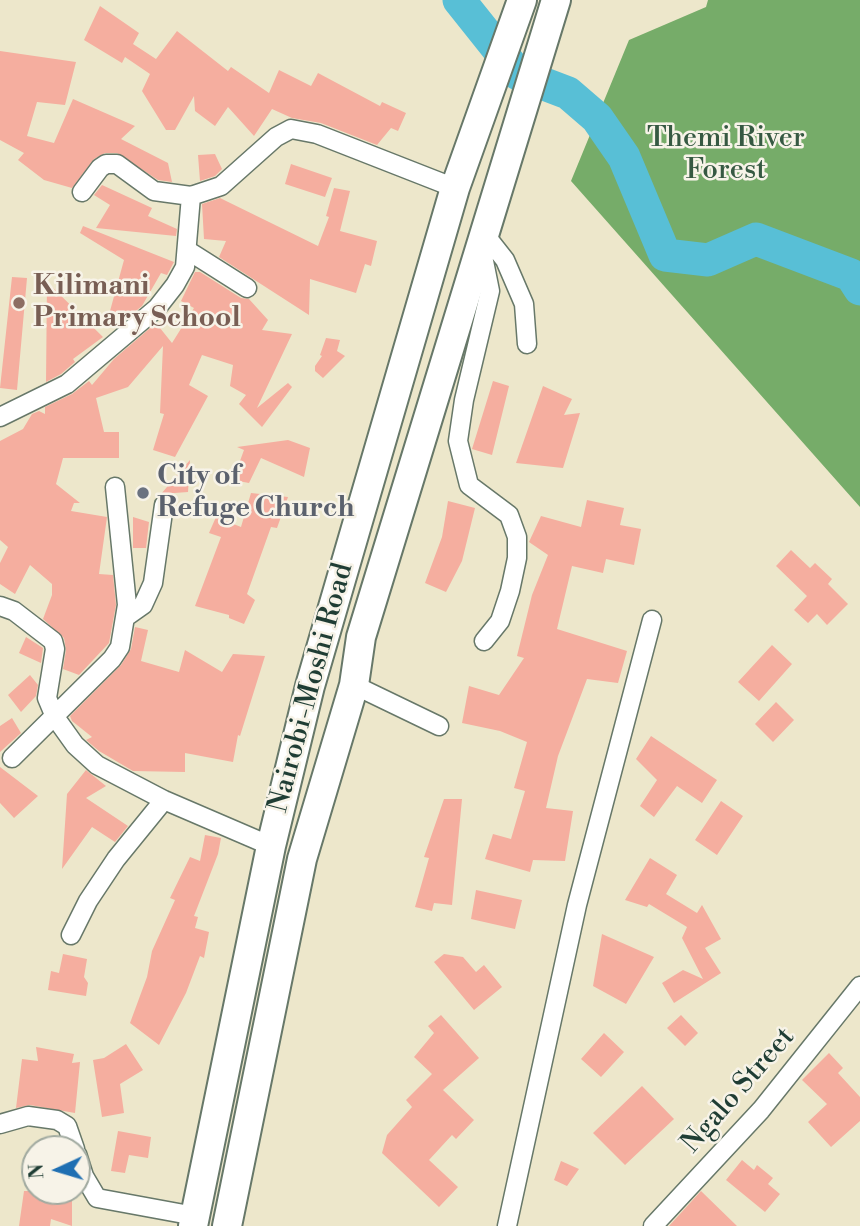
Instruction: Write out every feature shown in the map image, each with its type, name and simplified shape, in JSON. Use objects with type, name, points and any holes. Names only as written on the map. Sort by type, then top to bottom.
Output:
[{"type":"highway","name":"Nairobi-Moshi Road","points":[[227,1226],[302,859],[354,685],[361,637],[556,0]]},
{"type":"highway","name":"Nairobi-Moshi Road","points":[[194,1221],[271,846],[327,625],[455,188],[520,7]]},
{"type":"street","points":[[82,192],[100,168],[117,164],[154,191],[191,196],[221,186],[276,137],[291,129],[317,134],[455,188]]},
{"type":"street","points":[[0,417],[67,384],[125,336],[175,285],[184,267],[191,196]]},
{"type":"street","points":[[482,237],[505,260],[524,304],[527,344]]},
{"type":"street","points":[[482,237],[490,290],[460,418],[458,441],[469,485],[509,515],[517,537],[517,558],[510,591],[500,621],[484,641]]},
{"type":"street","points":[[187,250],[247,288]]},
{"type":"street","points":[[12,758],[112,659],[120,647],[127,605],[115,487]]},
{"type":"street","points":[[126,617],[143,605],[153,583],[164,505]]},
{"type":"street","points":[[0,606],[14,611],[53,641],[55,649],[47,698],[55,717],[75,745],[97,765],[164,800],[271,846]]},
{"type":"street","points":[[507,1226],[577,905],[652,620]]},
{"type":"street","points":[[354,685],[439,726]]},
{"type":"street","points":[[71,935],[88,901],[116,859],[164,800]]},
{"type":"street","name":"Ngalo Street","points":[[653,1226],[761,1110],[860,986]]},
{"type":"street","points":[[0,1124],[28,1116],[57,1120],[67,1126],[70,1135]]},
{"type":"street","points":[[91,1188],[97,1198],[194,1221]]},
{"type":"green space","name":"Themi River Forest","points":[[708,0],[860,0],[860,507],[571,181],[629,40],[706,7]]},
{"type":"building","points":[[100,6],[139,33],[133,44],[156,59],[177,31],[228,71],[231,67],[269,93],[279,70],[311,86],[318,73],[380,106],[382,102],[406,113],[398,131],[391,128],[377,145],[321,123],[292,118],[272,109],[254,136],[228,107],[215,126],[195,111],[194,96],[175,130],[166,130],[142,91],[150,74],[125,57],[122,63],[84,40]]},
{"type":"building","points":[[0,51],[76,62],[65,105],[37,102],[27,136],[54,143],[73,99],[135,126],[121,139],[168,163],[172,182],[158,180],[117,153],[105,153],[94,159],[72,188],[44,180],[18,160],[24,153],[0,140]]},
{"type":"building","points":[[215,154],[222,169],[215,176],[200,181],[198,155]]},
{"type":"building","points":[[291,164],[332,178],[325,197],[285,184]]},
{"type":"building","points":[[102,185],[152,208],[148,216],[177,229],[176,236],[96,228],[110,205],[94,195]]},
{"type":"building","points":[[334,188],[350,191],[340,231],[377,241],[371,266],[365,264],[356,293],[310,279],[309,315],[219,257],[226,241],[204,239],[202,204],[220,198],[318,246],[329,217],[326,216]]},
{"type":"building","points":[[83,226],[174,262],[167,275],[161,273],[142,306],[131,315],[110,311],[124,260],[80,233]]},
{"type":"building","points":[[195,272],[200,272],[241,298],[249,299],[268,320],[262,330],[292,334],[257,408],[288,383],[292,387],[262,427],[239,404],[246,395],[230,386],[233,365],[202,355],[189,385],[208,396],[175,457],[153,450],[164,414],[160,413],[163,346],[128,387],[96,398],[104,432],[119,432],[119,458],[63,458],[56,484],[80,503],[74,503],[71,511],[107,517],[99,574],[113,575],[116,605],[109,643],[79,675],[63,669],[66,650],[64,638],[43,619],[52,595],[52,584],[30,565],[15,594],[0,584],[0,563],[8,547],[0,540],[0,441],[23,429],[32,414],[39,411],[45,414],[45,407],[72,394],[89,381],[92,385],[114,359],[156,323],[172,343],[194,308],[181,301]]},
{"type":"building","points":[[12,277],[27,278],[17,390],[0,388]]},
{"type":"building","points":[[47,282],[103,337],[73,359],[75,362],[61,374],[46,382]]},
{"type":"building","points":[[326,338],[340,340],[337,351],[345,356],[323,378],[315,371],[315,366],[322,356],[320,355]]},
{"type":"building","points":[[493,381],[509,386],[492,455],[472,449]]},
{"type":"building","points":[[543,386],[572,399],[564,415],[580,413],[563,468],[516,463]]},
{"type":"building","points":[[288,440],[310,448],[304,477],[261,458],[249,483],[233,480],[244,450],[237,447]]},
{"type":"building","points":[[190,460],[188,492],[161,494]]},
{"type":"building","points":[[251,493],[288,497],[277,528],[271,527],[247,594],[255,600],[244,624],[229,618],[229,615],[195,606],[221,537],[209,533],[216,517],[241,527]]},
{"type":"building","points":[[587,500],[624,508],[620,525],[641,529],[634,565],[606,559],[603,573],[572,566],[557,629],[627,651],[618,683],[587,679],[558,756],[546,808],[573,811],[565,861],[533,860],[530,872],[485,859],[493,834],[511,839],[525,791],[514,788],[527,742],[500,731],[462,723],[469,686],[499,695],[524,658],[517,656],[532,595],[548,555],[529,542],[541,516],[581,527]]},
{"type":"building","points":[[448,501],[475,508],[462,561],[446,592],[425,583],[442,537]]},
{"type":"building","points":[[133,517],[149,522],[146,548],[133,548]]},
{"type":"building","points":[[791,550],[810,568],[815,563],[832,579],[828,584],[848,604],[827,625],[817,614],[808,623],[794,610],[807,596],[776,566]]},
{"type":"building","points":[[135,627],[148,630],[141,661],[179,672],[185,650],[222,672],[233,654],[265,656],[240,736],[238,735],[233,762],[185,753],[185,772],[133,771],[99,751],[86,740],[92,737],[72,721],[70,716],[121,665],[131,649]]},
{"type":"building","points":[[26,637],[43,648],[41,663],[19,653]]},
{"type":"building","points":[[772,645],[792,664],[759,701],[738,682]]},
{"type":"building","points":[[30,675],[38,685],[36,696],[21,712],[8,695]]},
{"type":"building","points":[[776,702],[794,720],[773,742],[755,724]]},
{"type":"building","points":[[12,718],[21,733],[0,752],[0,726]]},
{"type":"building","points":[[651,736],[717,780],[702,803],[677,786],[654,817],[640,806],[657,780],[636,759]]},
{"type":"building","points":[[0,767],[38,796],[14,818],[0,803]]},
{"type":"building","points":[[86,770],[106,786],[86,798],[128,826],[115,842],[92,827],[62,869],[67,794]]},
{"type":"building","points":[[444,799],[462,799],[452,905],[434,903],[432,911],[415,907],[429,858],[424,857]]},
{"type":"building","points":[[721,801],[743,816],[717,855],[695,840]]},
{"type":"building","points":[[205,835],[221,838],[218,854],[194,916],[198,917],[195,928],[209,932],[204,958],[200,956],[186,993],[159,1045],[130,1023],[147,977],[152,951],[175,900],[170,898],[190,857],[200,861]]},
{"type":"building","points":[[650,858],[677,875],[666,894],[697,913],[702,905],[721,939],[705,948],[721,973],[674,1003],[662,983],[683,970],[703,979],[682,938],[687,927],[649,904],[647,907],[625,900]]},
{"type":"building","points":[[476,890],[522,900],[515,929],[471,919]]},
{"type":"building","points":[[602,934],[654,957],[626,1004],[593,986]]},
{"type":"building","points":[[63,954],[87,959],[84,977],[88,983],[86,996],[48,990],[51,971],[59,973]]},
{"type":"building","points":[[444,954],[463,957],[476,972],[484,965],[502,987],[474,1010],[434,962]]},
{"type":"building","points":[[441,1015],[479,1058],[443,1090],[474,1120],[456,1139],[452,1135],[429,1160],[458,1187],[439,1207],[382,1153],[387,1135],[412,1107],[406,1100],[432,1074],[414,1057],[434,1033],[428,1026]]},
{"type":"building","points":[[681,1015],[698,1033],[685,1046],[667,1028]]},
{"type":"building","points":[[604,1033],[624,1052],[601,1077],[581,1059]]},
{"type":"building","points":[[126,1044],[143,1070],[120,1084],[124,1113],[102,1117],[93,1060],[104,1058]]},
{"type":"building","points":[[36,1047],[74,1054],[72,1063],[80,1062],[75,1113],[30,1105],[16,1108],[22,1059],[38,1061]]},
{"type":"building","points":[[829,1053],[843,1068],[838,1073],[860,1097],[860,1121],[831,1147],[808,1122],[827,1104],[802,1080]]},
{"type":"building","points":[[642,1086],[674,1119],[625,1165],[593,1133]]},
{"type":"building","points":[[118,1131],[151,1137],[148,1158],[129,1155],[125,1173],[111,1171]]},
{"type":"building","points":[[742,1160],[754,1170],[757,1165],[773,1178],[768,1184],[780,1194],[765,1212],[726,1180]]},
{"type":"building","points":[[561,1161],[579,1169],[567,1186],[554,1180]]},
{"type":"building","points":[[701,1191],[737,1226],[669,1226]]},
{"type":"building","points":[[22,1205],[72,1205],[72,1226],[51,1219],[50,1226],[19,1226]]},
{"type":"waterway","points":[[459,0],[518,74],[568,93],[597,118],[624,157],[665,255],[708,260],[756,239],[851,275],[860,289]]},
{"type":"place","name":"Kilimani Primary School","points":[[19,303]]},
{"type":"place","name":"City of Refuge Church","points":[[143,493]]}]
